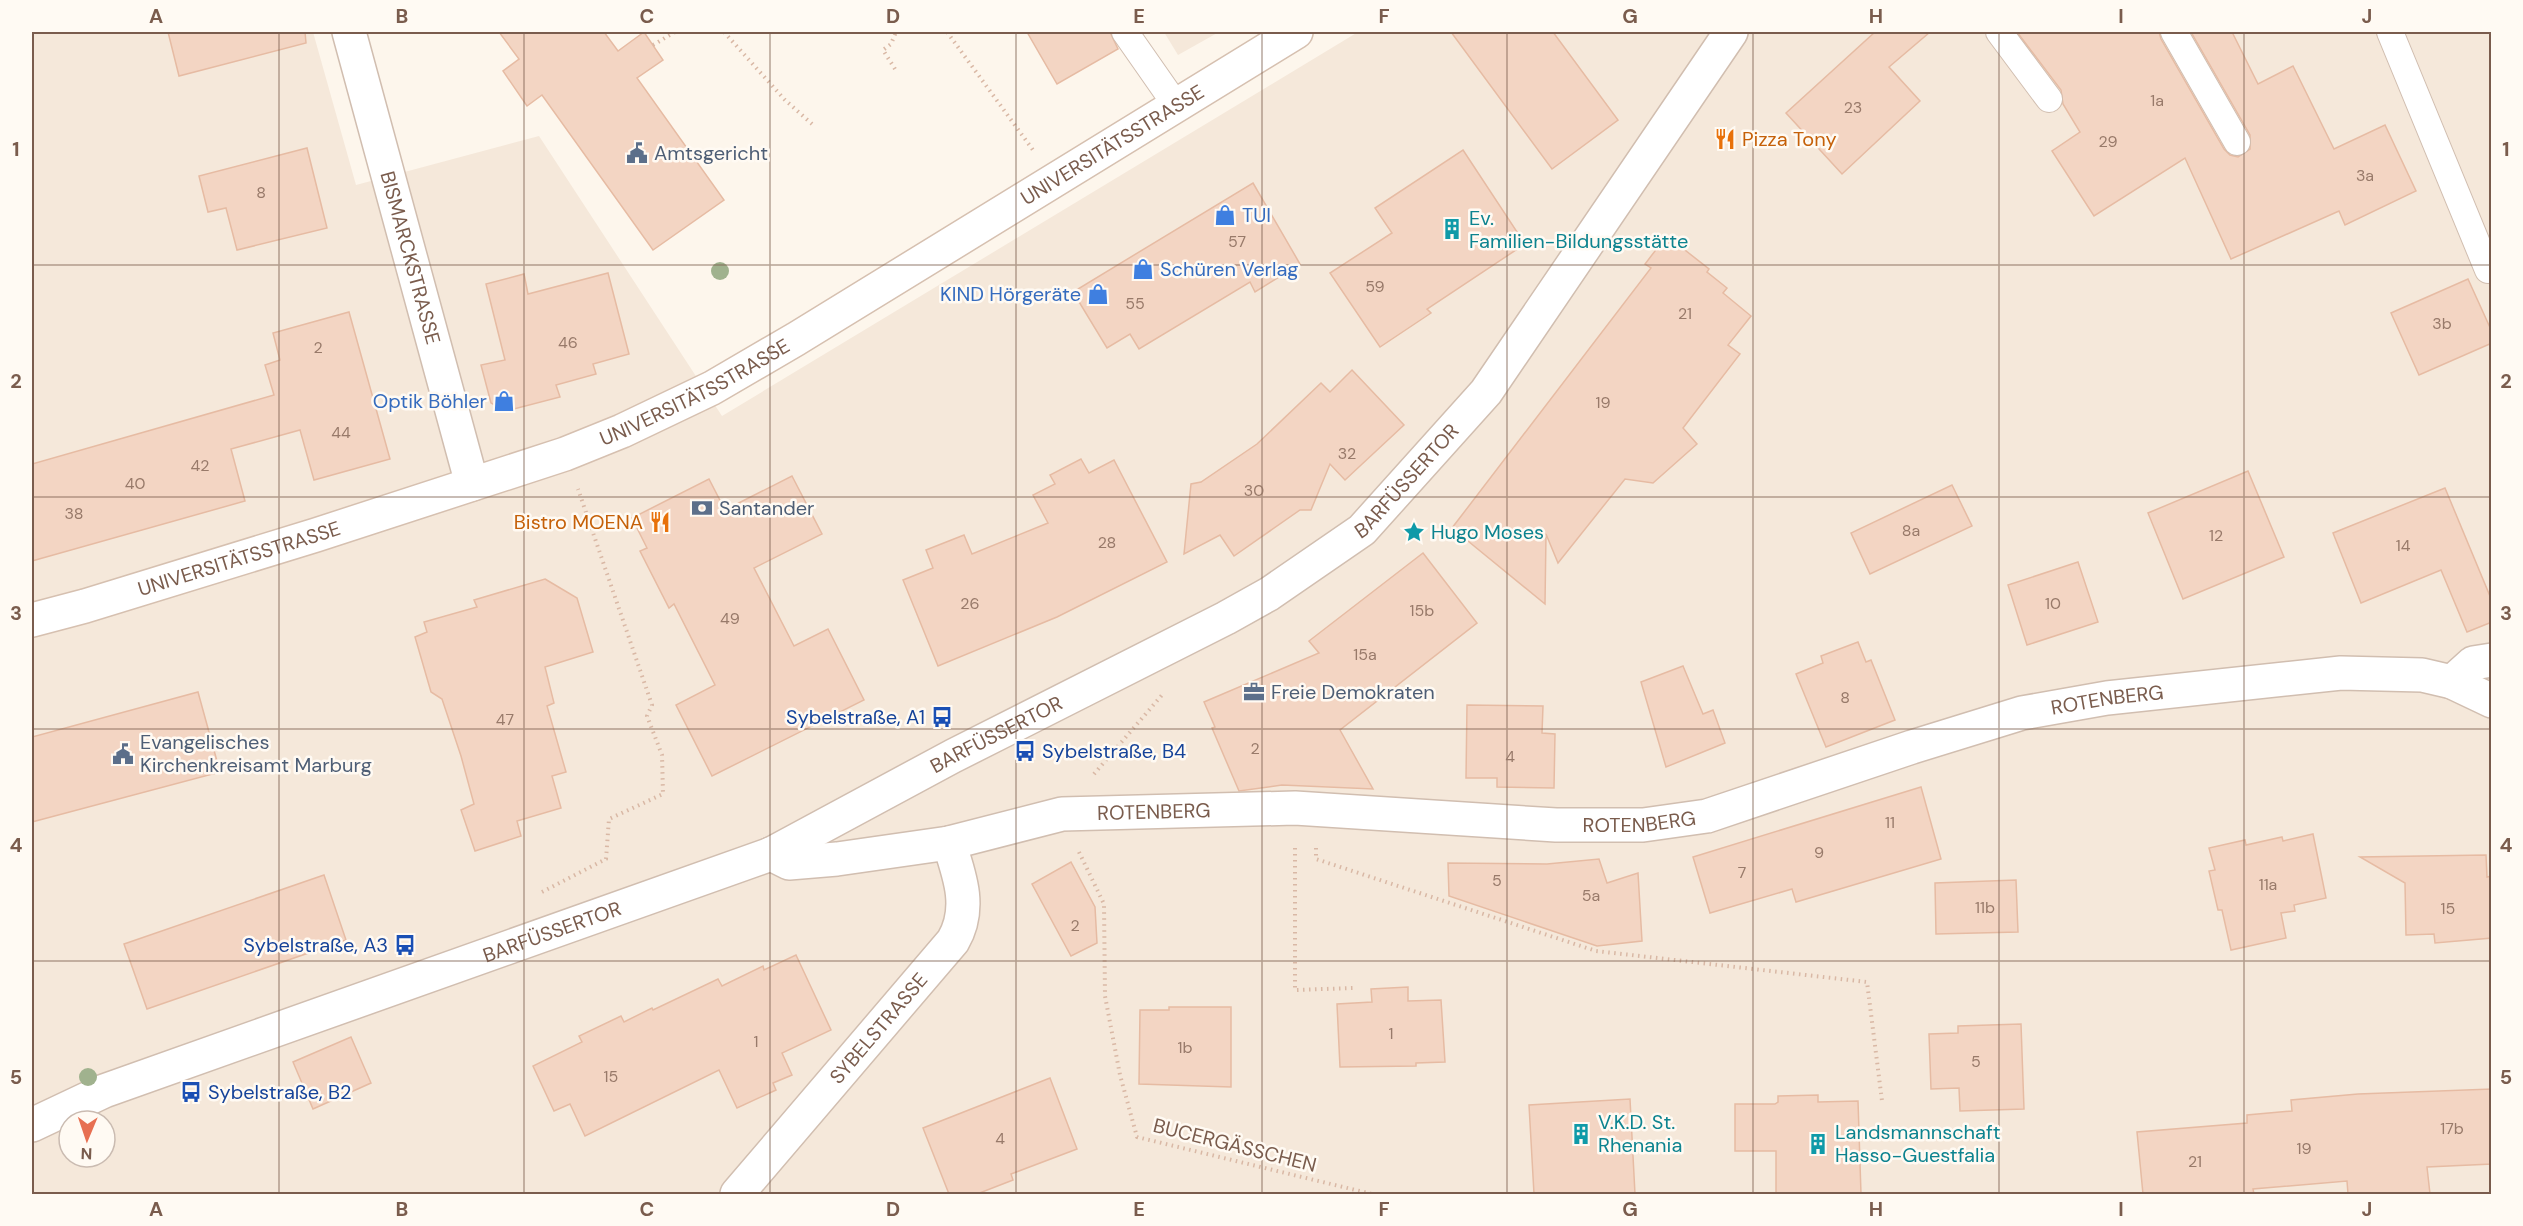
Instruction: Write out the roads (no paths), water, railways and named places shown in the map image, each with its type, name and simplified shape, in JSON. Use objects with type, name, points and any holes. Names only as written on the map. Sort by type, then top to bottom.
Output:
[{"type":"street","name":"BISMARCKSTRASSE","points":[[349,32],[472,484]]},
{"type":"street","name":"UNIVERSITÄTSSTRASSE","points":[[32,620],[118,596],[472,484],[565,454],[622,431],[712,388],[1296,32]]},
{"type":"street","name":"BARFÜSSERTOR","points":[[32,1125],[104,1091],[771,854],[953,756],[1234,613],[1278,588],[1362,530],[1486,392],[1731,32]]},
{"type":"street","points":[[2452,682],[2473,663],[2492,660]]},
{"type":"street","name":"ROTENBERG","points":[[771,854],[789,863],[816,862],[949,843],[1062,814],[1295,808],[1556,825],[1643,825],[1707,816],[1912,747],[2022,714],[2107,698],[2342,672],[2422,675],[2452,682],[2492,701]]},
{"type":"street","name":"SYBELSTRASSE","points":[[738,1194],[953,941],[964,917],[964,902],[949,843]]},
{"type":"lane","points":[[1125,32],[1176,105]]},
{"type":"lane","points":[[1999,32],[2049,99]]},
{"type":"lane","points":[[2174,32],[2237,142]]},
{"type":"lane","points":[[2390,32],[2488,270]]},
{"type":"place","name":"Pizza Tony","points":[[1725,139]]},
{"type":"place","name":"Amtsgericht","points":[[637,153]]},
{"type":"place","name":"TUI","points":[[1225,215]]},
{"type":"place","name":"Ev. Familien-Bildungsstätte","points":[[1452,229]]},
{"type":"place","name":"Schüren Verlag","points":[[1143,269]]},
{"type":"place","name":"KIND Hörgeräte","points":[[1098,294]]},
{"type":"place","name":"Optik Böhler","points":[[504,401]]},
{"type":"place","name":"Santander","points":[[702,508]]},
{"type":"place","name":"Bistro MOENA","points":[[660,522]]},
{"type":"place","name":"Hugo Moses","points":[[1414,532]]},
{"type":"place","name":"Freie Demokraten","points":[[1254,692]]},
{"type":"place","name":"Sybelstraße, A1","points":[[942,717]]},
{"type":"place","name":"Sybelstraße, B4","points":[[1025,751]]},
{"type":"place","name":"Evangelisches Kirchenkreisamt Marburg","points":[[123,754]]},
{"type":"place","name":"Sybelstraße, A3","points":[[405,945]]},
{"type":"place","name":"Sybelstraße, B2","points":[[191,1092]]},
{"type":"place","name":"V.K.D. St. Rhenania","points":[[1581,1134]]},
{"type":"place","name":"Landsmannschaft Hasso-Guestfalia","points":[[1818,1144]]}]
